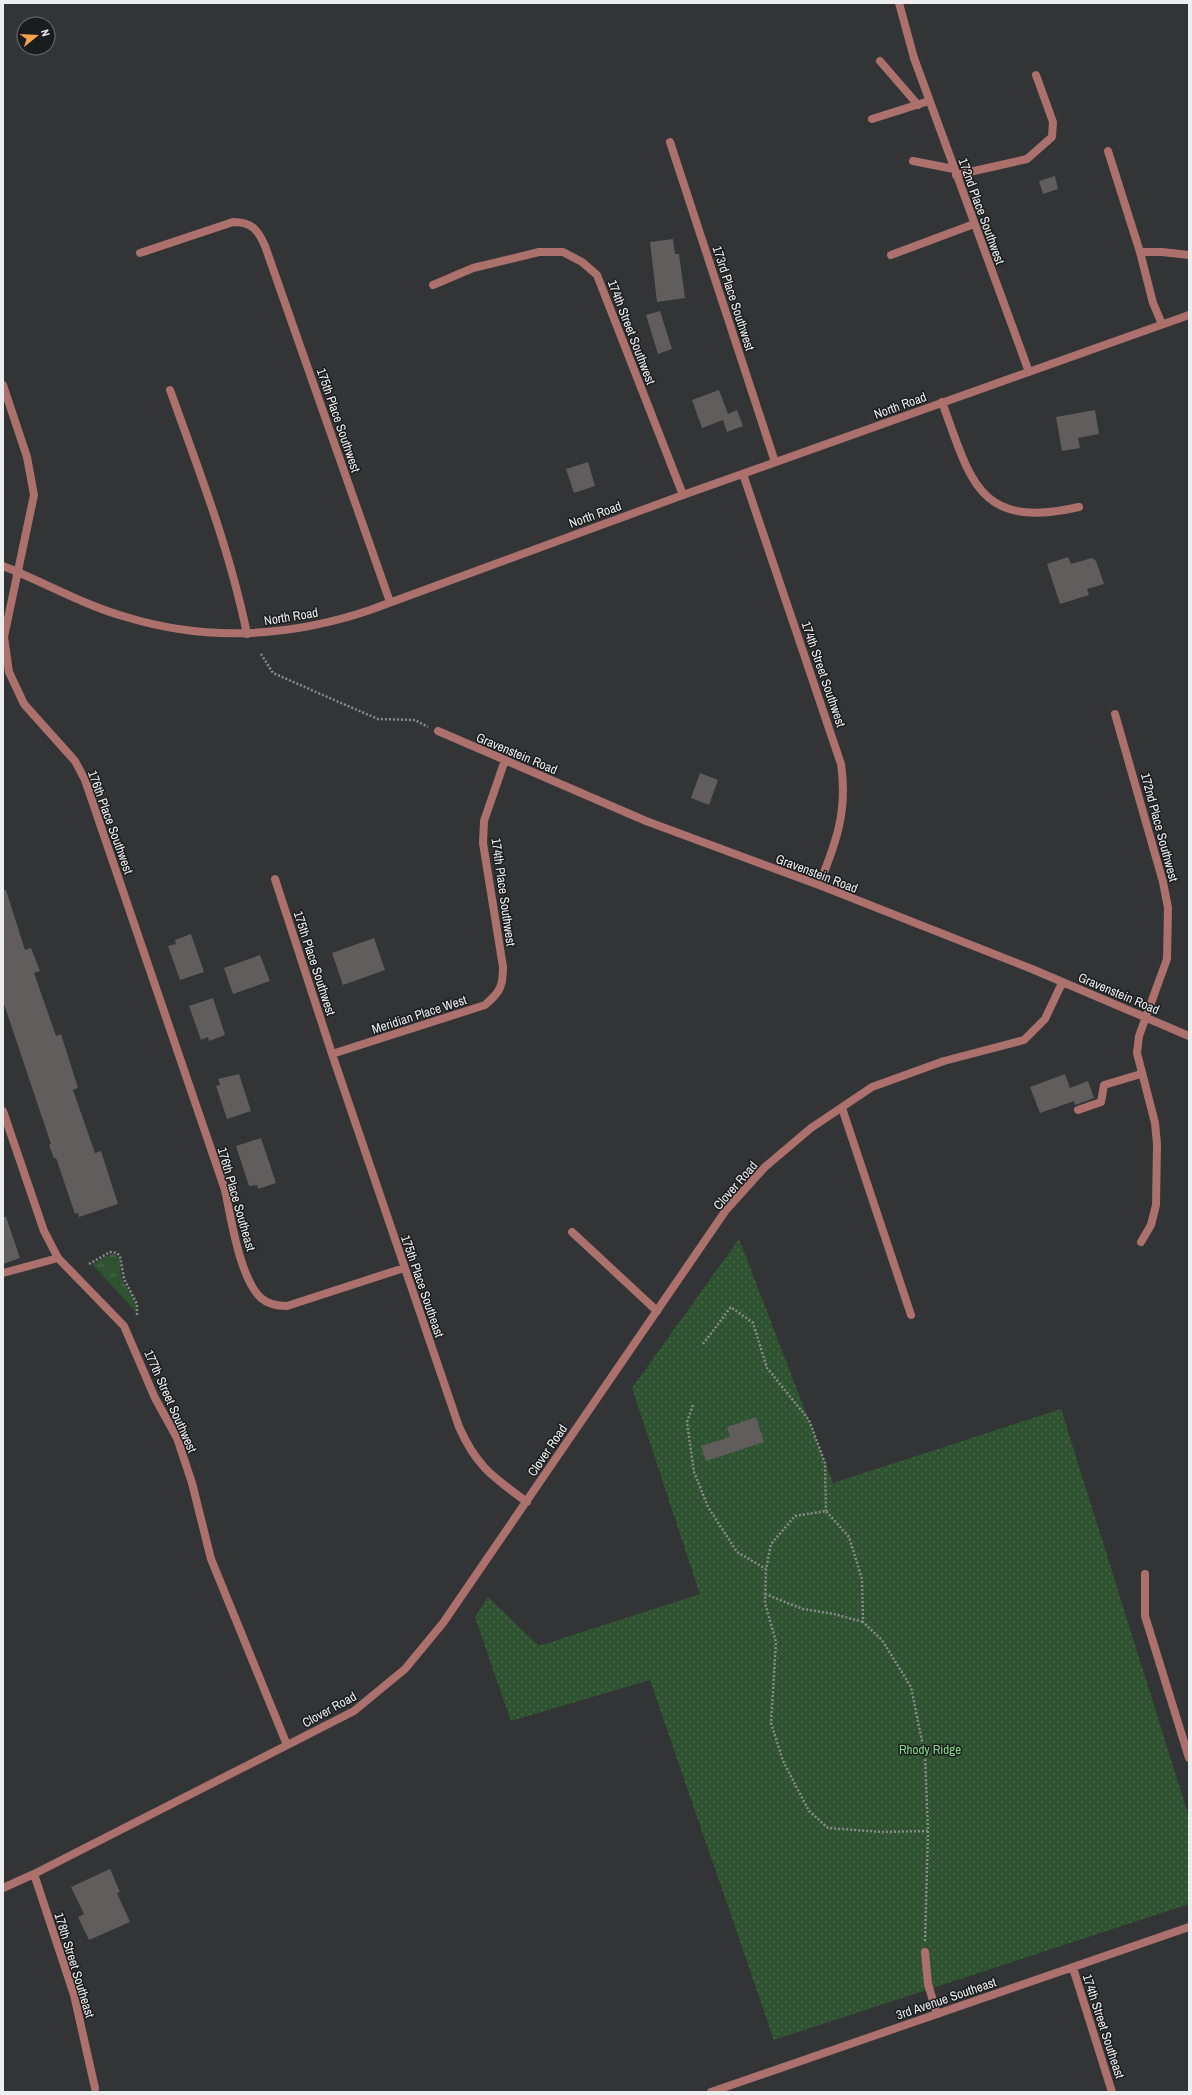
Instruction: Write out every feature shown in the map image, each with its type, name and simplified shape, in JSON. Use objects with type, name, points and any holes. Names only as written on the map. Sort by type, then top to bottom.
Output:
[{"type":"street","points":[[893,3],[902,12]]},
{"type":"street","name":"172nd Place Southwest","points":[[899,3],[914,58],[1029,372]]},
{"type":"street","points":[[880,61],[918,105]]},
{"type":"street","points":[[913,161],[955,172],[1027,159],[1052,137],[1053,122],[1036,75]]},
{"type":"street","points":[[872,119],[930,101]]},
{"type":"street","name":"173rd Place Southwest","points":[[670,142],[775,462]]},
{"type":"street","points":[[1108,151],[1140,252],[1153,303],[1162,324]]},
{"type":"street","name":"175th Place Southwest","points":[[140,253],[233,222],[245,222],[255,227],[265,246],[390,602]]},
{"type":"street","points":[[891,255],[974,224]]},
{"type":"street","name":"174th Street Southwest","points":[[433,285],[474,268],[539,252],[563,252],[582,262],[597,275],[683,495]]},
{"type":"street","points":[[1140,252],[1162,252],[1189,255]]},
{"type":"street","name":"North Road","points":[[3,566],[93,605],[126,617],[197,632],[247,634],[318,625],[348,617],[683,495],[1189,315]]},
{"type":"street","name":"176th Place Southwest","points":[[3,385],[27,457],[34,495],[4,637],[9,672],[24,704],[75,761],[85,780],[192,1095]]},
{"type":"street","points":[[170,390],[205,486],[240,599],[247,634]]},
{"type":"street","points":[[942,402],[968,474],[991,500],[1000,506],[1026,513],[1057,512],[1079,507]]},
{"type":"street","name":"174th Street Southwest","points":[[743,474],[841,764],[844,785],[840,827],[819,885]]},
{"type":"street","name":"172nd Place Southwest","points":[[1115,714],[1163,882],[1168,908],[1167,959],[1139,1036],[1137,1053],[1141,1074],[1152,1112],[1157,1144],[1156,1206],[1151,1225],[1141,1242]]},
{"type":"street","name":"Gravenstein Road","points":[[438,731],[646,821],[819,885],[1189,1036]]},
{"type":"street","name":"174th Place Southwest","points":[[503,983],[503,967],[483,843],[484,821],[505,760]]},
{"type":"street","name":"175th Place Southwest","points":[[275,879],[332,1054]]},
{"type":"street","name":"Meridian Place West","points":[[332,1054],[485,1005],[497,995],[503,983]]},
{"type":"street","name":"Clover Road","points":[[3,1888],[34,1874],[354,1712],[404,1670],[444,1623],[731,1205],[765,1167],[811,1128],[872,1087],[944,1061],[1024,1040],[1045,1019],[1062,983]]},
{"type":"street","name":"175th Place Southeast","points":[[332,1054],[459,1427],[468,1447],[480,1464],[527,1502]]},
{"type":"street","points":[[1078,1110],[1101,1102],[1104,1085],[1141,1074]]},
{"type":"street","name":"176th Place Southeast","points":[[192,1095],[225,1190],[233,1231],[249,1281],[262,1298],[270,1304],[277,1306],[288,1306],[404,1268]]},
{"type":"street","points":[[842,1108],[859,1155],[911,1315]]},
{"type":"street","name":"177th Street Southwest","points":[[3,1111],[44,1232],[58,1258],[124,1326],[155,1398],[177,1438],[192,1483],[211,1559],[287,1745]]},
{"type":"street","points":[[572,1232],[657,1311]]},
{"type":"street","points":[[3,1273],[58,1258]]},
{"type":"street","points":[[1145,1574],[1146,1616],[1189,1758]]},
{"type":"street","name":"178th Street Southeast","points":[[34,1874],[74,1995],[95,2088]]},
{"type":"street","name":"3rd Avenue Southeast","points":[[712,2092],[1189,1927]]},
{"type":"street","points":[[925,1952],[928,1984],[937,2014]]},
{"type":"street","name":"174th Street Southeast","points":[[1073,1968],[1112,2092]]},
{"type":"path","points":[[261,654],[273,673],[341,703],[378,719],[415,720],[438,731]]},
{"type":"path","points":[[89,1264],[110,1252],[117,1253],[120,1256],[124,1279],[137,1304],[137,1316]]},
{"type":"path","points":[[703,1344],[731,1307],[753,1323],[767,1368],[809,1420],[824,1463],[826,1511],[850,1537],[862,1580],[864,1622]]},
{"type":"path","points":[[694,1405],[687,1422],[693,1464],[708,1508],[737,1552],[766,1569]]},
{"type":"path","points":[[826,1511],[795,1516],[771,1544],[766,1569],[765,1603],[776,1642],[771,1723],[782,1761],[809,1811],[828,1828],[882,1832],[928,1832]]},
{"type":"path","points":[[765,1594],[803,1609],[834,1614],[864,1622],[882,1640],[911,1688],[925,1756],[928,1832],[925,1952]]},
{"type":"green space","name":"Rhody Ridge","points":[[739,1239],[833,1483],[1061,1409],[1189,1817],[1189,1904],[774,2040],[650,1680],[511,1721],[475,1617],[488,1597],[539,1646],[700,1594],[632,1388]]},
{"type":"green space","points":[[111,1254],[114,1254],[119,1258],[121,1277],[135,1302],[136,1312],[92,1264]]},
{"type":"building","points":[[1055,176],[1058,189],[1043,194],[1039,181]]},
{"type":"building","points":[[673,239],[675,254],[679,254],[685,298],[657,302],[650,242]]},
{"type":"building","points":[[660,311],[672,349],[658,354],[646,315]]},
{"type":"building","points":[[719,390],[728,414],[737,410],[743,426],[727,432],[723,420],[702,428],[692,400]]},
{"type":"building","points":[[1095,410],[1099,434],[1078,438],[1080,448],[1062,451],[1056,417]]},
{"type":"building","points":[[588,462],[595,486],[574,493],[566,469]]},
{"type":"building","points":[[1068,557],[1071,564],[1092,558],[1096,561],[1104,584],[1087,589],[1089,595],[1060,604],[1047,564]]},
{"type":"building","points":[[700,773],[718,780],[709,805],[691,798]]},
{"type":"building","points":[[3,890],[6,890],[25,950],[31,948],[40,971],[34,973],[56,1036],[61,1034],[78,1088],[73,1090],[95,1153],[101,1151],[118,1204],[79,1217],[78,1213],[75,1214],[56,1158],[54,1158],[49,1145],[51,1144],[3,1001]]},
{"type":"building","points":[[191,934],[204,972],[180,980],[168,946],[176,944],[175,940]]},
{"type":"building","points":[[374,938],[385,970],[343,985],[332,953]]},
{"type":"building","points":[[260,955],[270,981],[233,994],[224,968]]},
{"type":"building","points":[[213,998],[225,1035],[209,1041],[208,1037],[201,1040],[189,1006]]},
{"type":"building","points":[[239,1074],[251,1111],[227,1119],[216,1086],[220,1085],[218,1079]]},
{"type":"building","points":[[1065,1074],[1070,1088],[1088,1081],[1094,1098],[1075,1105],[1074,1101],[1040,1113],[1030,1087]]},
{"type":"building","points":[[261,1138],[276,1183],[258,1189],[257,1185],[249,1186],[236,1146]]},
{"type":"building","points":[[3,1217],[6,1217],[20,1258],[3,1264]]},
{"type":"building","points":[[756,1417],[764,1442],[706,1461],[701,1446],[730,1437],[727,1427]]},
{"type":"building","points":[[110,1869],[120,1892],[117,1893],[130,1922],[89,1940],[78,1917],[84,1914],[71,1887]]}]
